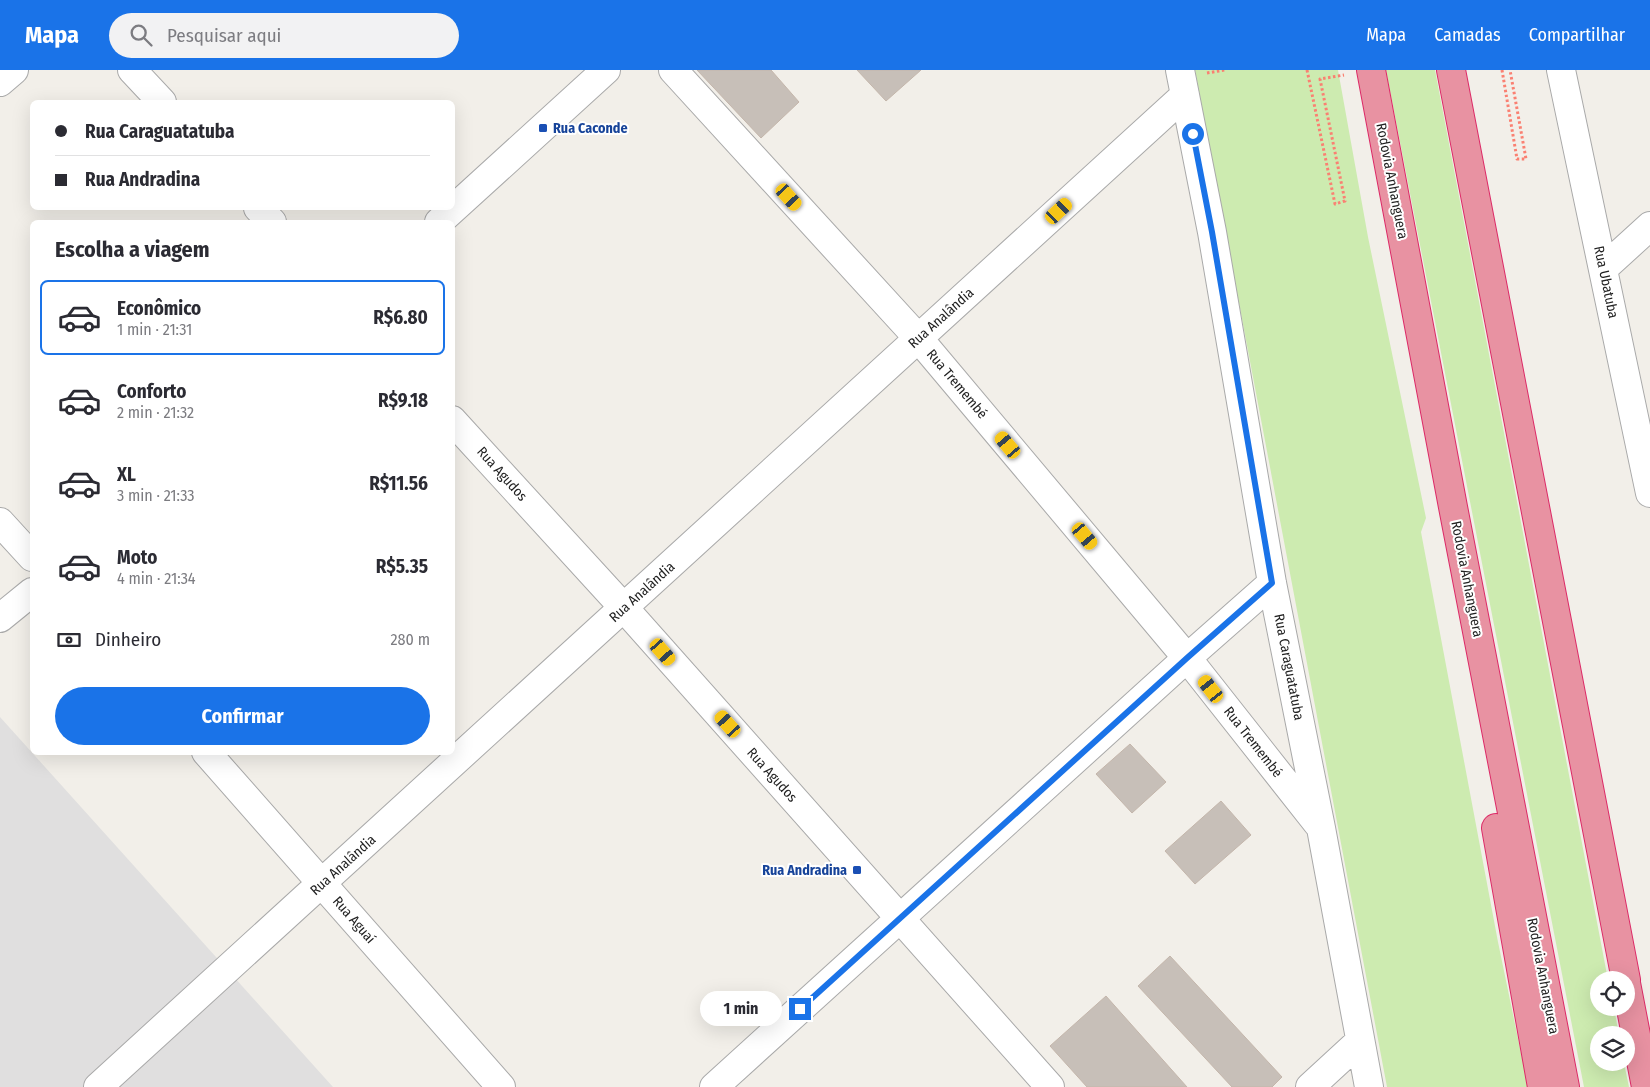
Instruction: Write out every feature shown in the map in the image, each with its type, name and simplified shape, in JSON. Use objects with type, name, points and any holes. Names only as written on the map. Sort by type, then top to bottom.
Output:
[{"type":"highway","points":[[1451,70],[1624,971]]},
{"type":"highway","name":"Rodovia Anhanguera","points":[[1360,72],[1453,507],[1565,1087]]},
{"type":"highway","points":[[1453,507],[1474,705],[1542,1087]]},
{"type":"highway","points":[[1632,1016],[1646,1087]]},
{"type":"street","points":[[0,82],[14,70]]},
{"type":"street","points":[[132,70],[160,100]]},
{"type":"street","points":[[455,207],[606,70]]},
{"type":"street","name":"Rua Tremembé","points":[[672,70],[919,339],[1187,658],[1321,828]]},
{"type":"street","name":"Rua Ubatuba","points":[[1561,70],[1650,494]]},
{"type":"street","name":"Rua Analândia","points":[[98,1087],[919,339],[1183,83]]},
{"type":"street","name":"Rua Caraguatatuba","points":[[1183,83],[1214,242],[1272,583],[1321,828],[1369,1087]]},
{"type":"street","points":[[260,210],[270,220]]},
{"type":"street","points":[[441,220],[452,210]]},
{"type":"street","points":[[1604,268],[1650,226]]},
{"type":"street","name":"Rua Agudos","points":[[455,423],[624,608],[1050,1087]]},
{"type":"street","points":[[0,522],[30,555]]},
{"type":"street","points":[[714,1087],[1272,583]]},
{"type":"street","points":[[0,618],[30,594]]},
{"type":"street","name":"Rua Aguaí","points":[[209,755],[501,1087]]},
{"type":"street","points":[[1310,1087],[1360,1041]]},
{"type":"path","points":[[1307,70],[1335,204],[1345,201],[1320,79],[1360,72]]},
{"type":"path","points":[[1502,70],[1517,159],[1526,159],[1510,70]]},
{"type":"shaded area","points":[[0,717],[30,750],[30,755],[34,755],[333,1087],[0,1087]]},
{"type":"green space","points":[[1195,70],[1338,70],[1368,237],[1426,518],[1421,532],[1498,942],[1528,1087],[1387,1087]]},
{"type":"green space","points":[[1386,70],[1435,70],[1606,971],[1590,971],[1590,1016],[1615,1016],[1617,1026],[1590,1026],[1590,1071],[1626,1071],[1629,1087],[1584,1087]]},
{"type":"building","points":[[697,70],[771,70],[799,102],[761,138]]},
{"type":"building","points":[[857,70],[921,70],[886,101]]},
{"type":"building","points":[[1130,744],[1166,782],[1132,813],[1096,774]]},
{"type":"building","points":[[1221,801],[1251,835],[1195,884],[1165,851]]},
{"type":"building","points":[[1170,956],[1282,1077],[1272,1087],[1232,1087],[1138,986]]},
{"type":"building","points":[[1106,996],[1187,1087],[1087,1087],[1050,1046]]},
{"type":"place","name":"Rua Caconde","points":[[543,128]]},
{"type":"place","name":"Rua Andradina","points":[[857,870]]},
{"type":"route","points":[[800,1009],[1272,583],[1212,232],[1193,134]]}]
